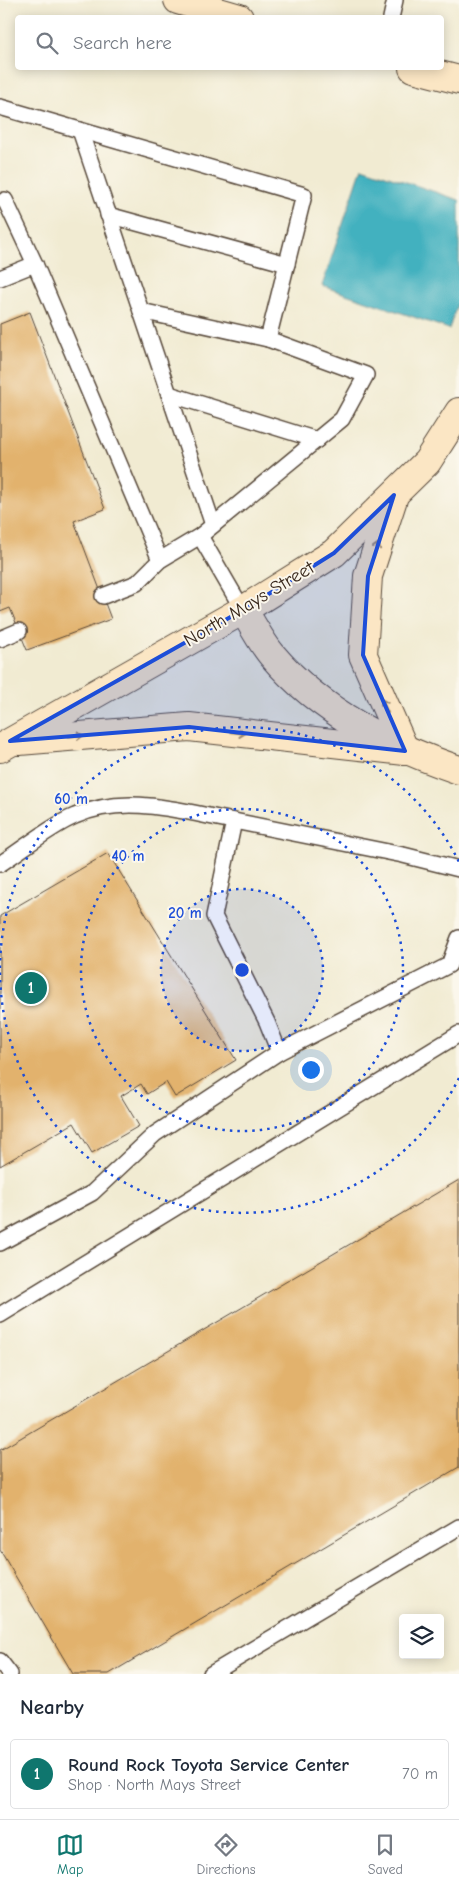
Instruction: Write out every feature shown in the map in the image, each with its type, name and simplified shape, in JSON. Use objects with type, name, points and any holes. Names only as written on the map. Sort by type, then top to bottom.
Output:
[{"type":"main road","points":[[178,0],[228,15]]},
{"type":"main road","points":[[421,70],[459,80]]},
{"type":"main road","name":"North Mays Street","points":[[5,745],[243,610],[334,553],[428,462],[459,412]]},
{"type":"main road","points":[[394,495],[368,576],[362,655],[405,751]]},
{"type":"main road","points":[[243,610],[272,655],[312,694],[356,726],[405,751],[459,770]]},
{"type":"main road","points":[[5,745],[189,727],[405,751]]},
{"type":"lane","points":[[392,15],[395,0]]},
{"type":"lane","points":[[0,107],[304,195],[268,340]]},
{"type":"lane","points":[[80,130],[213,524]]},
{"type":"lane","points":[[2,200],[35,264],[160,560]]},
{"type":"lane","points":[[108,215],[287,264]]},
{"type":"lane","points":[[0,278],[35,264]]},
{"type":"lane","points":[[103,596],[137,583],[160,560],[200,536],[342,419],[366,375],[268,340],[141,311]]},
{"type":"lane","points":[[169,394],[317,440]]},
{"type":"lane","points":[[200,536],[243,610]]},
{"type":"lane","points":[[0,639],[19,631]]},
{"type":"lane","points":[[0,864],[75,816],[107,808],[144,805],[402,855],[459,869]]},
{"type":"lane","points":[[234,821],[214,916],[267,1022],[278,1052]]},
{"type":"lane","points":[[0,1243],[92,1193],[155,1134],[278,1052],[449,965],[459,938]]},
{"type":"lane","points":[[0,1315],[459,1034]]},
{"type":"lane","points":[[211,1674],[459,1527]]},
{"type":"lane","points":[[0,1661],[10,1674]]},
{"type":"highlighted area","points":[[394,495],[368,576],[363,655],[405,751],[189,727],[10,741],[243,610],[334,553]]},
{"type":"water","points":[[362,167],[459,200],[459,299],[449,329],[322,286]]},
{"type":"building","points":[[30,312],[105,509],[74,521],[111,619],[27,650],[10,608],[0,612],[0,324]]},
{"type":"building","points":[[108,853],[236,1060],[175,1097],[166,1082],[147,1094],[141,1084],[121,1096],[139,1126],[92,1153],[74,1123],[0,1166],[0,916]]},
{"type":"building","points":[[459,1180],[459,1467],[109,1674],[73,1674],[0,1550],[0,1450]]},
{"type":"place","name":"Round Rock Toyota Service Center","points":[[31,988]]}]
